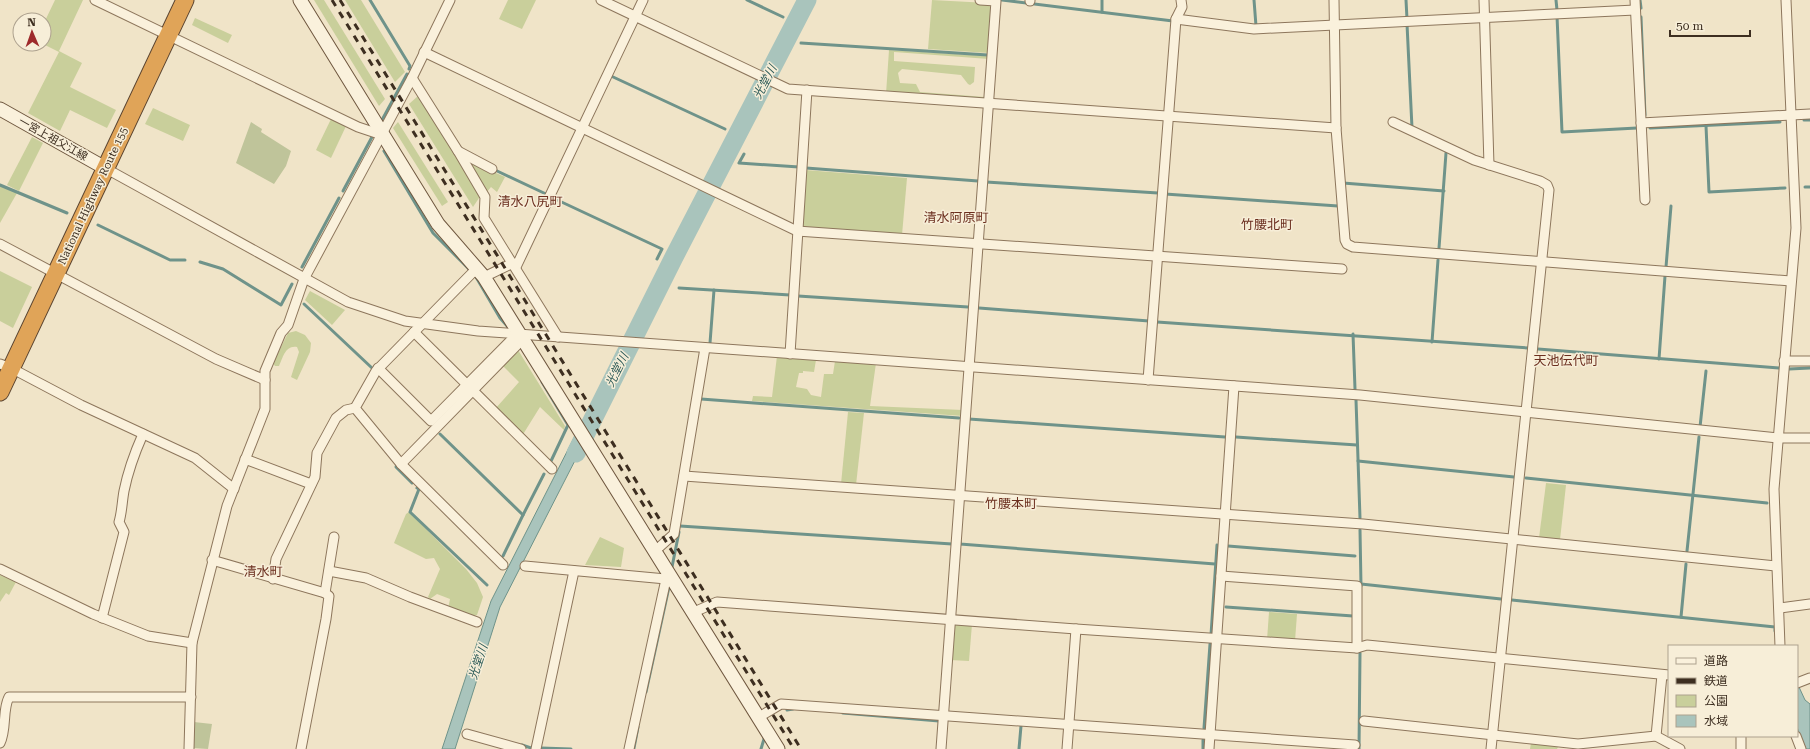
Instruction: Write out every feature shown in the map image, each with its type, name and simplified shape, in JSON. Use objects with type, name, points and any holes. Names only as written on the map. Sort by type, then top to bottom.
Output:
[{"type":"highway","name":"National Highway Route 155","points":[[0,392],[6,366],[57,273],[185,0]]},
{"type":"street","points":[[95,0],[351,124],[382,135]]},
{"type":"street","points":[[300,0],[438,224],[481,273],[656,551],[667,575],[694,612],[778,749]]},
{"type":"street","points":[[189,749],[192,643],[212,560],[234,489],[264,409],[265,371],[281,333],[288,325],[304,279],[412,78],[450,0]]},
{"type":"street","points":[[601,0],[788,89],[1336,128]]},
{"type":"street","points":[[515,265],[643,0]]},
{"type":"street","points":[[941,749],[996,1],[980,0]]},
{"type":"street","points":[[1148,380],[1176,19],[1182,8],[1181,0]]},
{"type":"street","points":[[1334,0],[1336,128],[1345,240],[1347,244],[1352,247],[1791,281]]},
{"type":"street","points":[[1484,0],[1489,165]]},
{"type":"street","points":[[1635,0],[1645,200]]},
{"type":"street","points":[[1780,645],[1780,608],[1776,566],[1774,489],[1796,228],[1786,0]]},
{"type":"street","points":[[1176,19],[1254,29],[1635,10]]},
{"type":"street","points":[[424,52],[797,231],[1342,269]]},
{"type":"street","points":[[412,78],[485,197],[484,218],[515,265],[558,337]]},
{"type":"street","points":[[790,354],[807,90]]},
{"type":"street","name":"一宮上祖父江線","points":[[0,109],[105,168]]},
{"type":"street","points":[[1641,123],[1810,114]]},
{"type":"street","points":[[1393,122],[1474,160],[1540,181],[1547,185],[1549,190],[1491,749]]},
{"type":"street","points":[[458,151],[492,168]]},
{"type":"street","points":[[105,168],[348,302],[405,322],[520,336],[558,337],[1360,395],[1778,438],[1810,438]]},
{"type":"street","points":[[0,244],[216,358],[265,380]]},
{"type":"street","points":[[273,579],[276,559],[314,477],[317,453],[336,418],[346,410],[356,408],[378,368],[421,324],[481,273],[515,265]]},
{"type":"street","points":[[414,332],[552,469]]},
{"type":"street","points":[[401,464],[470,388],[520,336]]},
{"type":"street","points":[[656,551],[674,534],[705,348]]},
{"type":"street","points":[[1784,361],[1810,361]]},
{"type":"street","points":[[6,366],[81,405],[195,458],[234,489]]},
{"type":"street","points":[[378,368],[431,421],[470,388]]},
{"type":"street","points":[[1210,749],[1234,386]]},
{"type":"street","points":[[356,408],[401,464],[503,565]]},
{"type":"street","points":[[102,618],[124,532],[119,522],[124,502],[124,492],[133,457],[143,434]]},
{"type":"street","points":[[246,459],[311,484]]},
{"type":"street","points":[[684,476],[1364,524],[1776,566]]},
{"type":"street","points":[[325,594],[334,537]]},
{"type":"street","points":[[212,560],[328,596],[326,619],[301,749]]},
{"type":"street","points":[[526,566],[574,571],[667,575]]},
{"type":"street","points":[[0,569],[102,618],[148,636],[192,643]]},
{"type":"street","points":[[329,571],[366,578],[410,597],[477,622]]},
{"type":"street","points":[[536,749],[574,571]]},
{"type":"street","points":[[629,749],[667,575]]},
{"type":"street","points":[[1222,576],[1356,586],[1357,648]]},
{"type":"street","points":[[694,612],[718,602],[1217,639],[1357,648],[1367,645],[1665,675],[1656,736]]},
{"type":"street","points":[[1780,608],[1810,604]]},
{"type":"street","points":[[1067,749],[1076,629]]},
{"type":"street","points":[[1798,683],[1810,678]]},
{"type":"street","points":[[0,743],[6,725],[7,702],[9,697],[191,696]]},
{"type":"street","points":[[759,717],[781,704],[1355,745]]},
{"type":"street","points":[[1364,721],[1578,746],[1656,736],[1680,749]]},
{"type":"street","points":[[468,734],[521,749]]},
{"type":"street","points":[[1741,737],[1741,749]]},
{"type":"street","points":[[1796,737],[1801,749]]},
{"type":"green space","points":[[55,0],[83,0],[59,51],[82,63],[70,87],[116,110],[107,128],[70,110],[60,131],[28,113],[59,52],[52,48],[52,12],[49,12]]},
{"type":"green space","points":[[314,0],[324,0],[385,99],[379,106]]},
{"type":"green space","points":[[345,0],[361,0],[405,72],[395,82]]},
{"type":"green space","points":[[508,0],[536,0],[522,29],[499,19]]},
{"type":"green space","points":[[932,0],[988,3],[993,7],[989,53],[928,49]]},
{"type":"green space","points":[[195,18],[232,35],[228,43],[192,25]]},
{"type":"green space","points":[[889,50],[989,56],[989,59],[894,52],[894,61],[975,67],[974,82],[970,85],[961,75],[902,69],[898,73],[900,83],[916,84],[920,92],[985,97],[985,99],[886,94]]},
{"type":"green space","points":[[418,96],[481,195],[473,207],[409,104]]},
{"type":"green space","points":[[153,108],[190,125],[183,141],[145,124]]},
{"type":"green space","points":[[332,117],[347,124],[331,158],[316,150]]},
{"type":"green space","points":[[251,122],[262,129],[261,132],[291,151],[286,166],[274,184],[236,163]]},
{"type":"green space","points":[[398,122],[448,202],[442,206],[393,128]]},
{"type":"green space","points":[[32,137],[43,143],[19,191],[7,185]]},
{"type":"green space","points":[[471,162],[505,177],[497,192],[491,187],[486,193],[470,164]]},
{"type":"green space","points":[[805,170],[907,178],[902,235],[803,228],[801,225]]},
{"type":"green space","points":[[0,185],[17,193],[0,223]]},
{"type":"green space","points":[[0,271],[32,287],[13,328],[0,321]]},
{"type":"green space","points":[[310,291],[345,310],[332,325],[305,300]]},
{"type":"green space","points":[[296,331],[305,335],[311,343],[310,352],[297,380],[291,377],[299,352],[297,347],[287,350],[279,366],[275,366],[273,363],[288,333]]},
{"type":"green space","points":[[518,350],[565,426],[564,430],[540,407],[522,436],[495,409],[519,382],[502,365]]},
{"type":"green space","points":[[777,356],[816,360],[814,372],[803,371],[803,373],[799,373],[796,387],[807,389],[811,395],[821,397],[824,374],[833,374],[835,361],[876,363],[870,406],[963,410],[963,416],[752,401],[753,396],[772,397]]},
{"type":"green space","points":[[848,412],[864,413],[856,485],[841,484]]},
{"type":"green space","points":[[1546,483],[1566,485],[1560,540],[1539,538]]},
{"type":"green space","points":[[409,512],[466,569],[477,583],[483,597],[477,615],[472,616],[448,609],[450,599],[437,594],[430,599],[428,597],[440,569],[434,558],[426,559],[394,543],[406,514]]},
{"type":"green space","points":[[600,537],[624,548],[621,567],[585,565]]},
{"type":"green space","points":[[0,575],[16,582],[9,595],[6,593],[0,602]]},
{"type":"green space","points":[[1269,612],[1297,614],[1295,641],[1267,640]]},
{"type":"green space","points":[[956,623],[972,624],[969,661],[950,660],[953,626]]},
{"type":"green space","points":[[194,722],[212,724],[208,749],[193,748]]},
{"type":"green space","points":[[1531,743],[1558,747],[1557,749],[1530,749]]},
{"type":"water","points":[[578,430],[585,441],[500,607],[455,749],[442,749],[491,601]]},
{"type":"water","points":[[1798,688],[1805,700],[1810,704],[1810,749],[1805,749],[1798,730]]},
{"type":"waterway","points":[[370,0],[410,66],[409,69]]},
{"type":"waterway","points":[[747,0],[783,17]]},
{"type":"waterway","name":"光堂川","points":[[576,453],[674,257],[807,0]]},
{"type":"waterway","points":[[1002,0],[1173,21]]},
{"type":"waterway","points":[[1102,0],[1102,12]]},
{"type":"waterway","points":[[1254,0],[1256,26]]},
{"type":"waterway","points":[[1406,0],[1407,19]]},
{"type":"waterway","points":[[1556,0],[1557,10]]},
{"type":"waterway","points":[[1640,0],[1641,8]]},
{"type":"waterway","points":[[1557,16],[1562,132],[1637,128]]},
{"type":"waterway","points":[[1641,17],[1645,115]]},
{"type":"waterway","name":"光堂川","points":[[790,21],[796,23]]},
{"type":"waterway","points":[[1407,24],[1412,128]]},
{"type":"waterway","name":"光堂川","points":[[786,42],[793,42]]},
{"type":"waterway","points":[[801,43],[988,55]]},
{"type":"waterway","points":[[382,120],[407,74]]},
{"type":"waterway","points":[[611,76],[725,129]]},
{"type":"waterway","points":[[1804,120],[1810,120]]},
{"type":"waterway","points":[[1650,128],[1780,122]]},
{"type":"waterway","points":[[1706,126],[1709,192],[1785,188]]},
{"type":"waterway","name":"光堂川","points":[[733,133],[738,134]]},
{"type":"waterway","points":[[343,191],[372,137]]},
{"type":"waterway","name":"光堂川","points":[[730,148],[737,151]]},
{"type":"waterway","points":[[384,151],[433,233],[469,269]]},
{"type":"waterway","points":[[1439,248],[1446,153]]},
{"type":"waterway","points":[[744,154],[739,163],[799,167]]},
{"type":"waterway","points":[[806,168],[978,181]]},
{"type":"waterway","points":[[495,170],[546,194]]},
{"type":"waterway","points":[[986,182],[1158,193]]},
{"type":"waterway","points":[[1343,183],[1444,191]]},
{"type":"waterway","points":[[0,185],[67,213]]},
{"type":"waterway","points":[[1805,187],[1810,187]]},
{"type":"waterway","points":[[1165,194],[1338,206]]},
{"type":"waterway","points":[[302,267],[339,198]]},
{"type":"waterway","points":[[553,198],[662,249],[657,259]]},
{"type":"waterway","points":[[1666,267],[1671,206]]},
{"type":"waterway","points":[[98,225],[170,260],[185,260]]},
{"type":"waterway","points":[[1432,342],[1438,260]]},
{"type":"waterway","points":[[200,262],[223,269],[281,305],[292,284]]},
{"type":"waterway","name":"光堂川","points":[[665,263],[669,265]]},
{"type":"waterway","points":[[1659,359],[1665,276]]},
{"type":"waterway","points":[[476,277],[500,318],[508,327]]},
{"type":"waterway","name":"光堂川","points":[[660,284],[666,287]]},
{"type":"waterway","points":[[679,288],[790,295]]},
{"type":"waterway","points":[[710,343],[714,290]]},
{"type":"waterway","points":[[798,296],[968,307]]},
{"type":"waterway","points":[[304,304],[372,368]]},
{"type":"waterway","points":[[979,308],[1149,321]]},
{"type":"waterway","points":[[1157,322],[1528,348]]},
{"type":"waterway","points":[[1353,334],[1355,389]]},
{"type":"waterway","points":[[1538,349],[1779,368]]},
{"type":"waterway","points":[[1789,369],[1810,368]]},
{"type":"waterway","points":[[1700,427],[1706,371]]},
{"type":"waterway","points":[[542,382],[568,425],[551,461]]},
{"type":"waterway","points":[[701,399],[959,418]]},
{"type":"waterway","points":[[1356,400],[1360,518]]},
{"type":"waterway","points":[[969,419],[1225,437]]},
{"type":"waterway","points":[[440,434],[523,515],[503,556]]},
{"type":"waterway","points":[[1236,437],[1357,445]]},
{"type":"waterway","points":[[1687,551],[1699,437]]},
{"type":"waterway","points":[[1358,461],[1514,477]]},
{"type":"waterway","points":[[397,464],[396,467],[412,483]]},
{"type":"waterway","points":[[523,515],[544,474]]},
{"type":"waterway","points":[[1526,478],[1767,503]]},
{"type":"waterway","points":[[417,488],[419,489],[410,512],[487,585]]},
{"type":"waterway","points":[[680,526],[952,544]]},
{"type":"waterway","points":[[1360,530],[1361,586]]},
{"type":"waterway","points":[[672,567],[679,532]]},
{"type":"waterway","points":[[960,541],[960,544],[1215,564]]},
{"type":"waterway","points":[[1211,635],[1217,545]]},
{"type":"waterway","points":[[1228,546],[1355,556]]},
{"type":"waterway","points":[[1681,617],[1686,564]]},
{"type":"waterway","points":[[1361,584],[1501,599]]},
{"type":"waterway","points":[[646,692],[669,587]]},
{"type":"waterway","points":[[1512,600],[1775,627],[1775,631]]},
{"type":"waterway","points":[[1226,607],[1353,616]]},
{"type":"waterway","points":[[1204,728],[1210,644]]},
{"type":"waterway","points":[[1359,749],[1360,653]]},
{"type":"waterway","points":[[787,710],[793,709]]},
{"type":"waterway","points":[[843,713],[939,721]]},
{"type":"waterway","points":[[1019,749],[1021,726]]},
{"type":"waterway","points":[[634,748],[638,727]]},
{"type":"waterway","points":[[761,749],[764,739]]},
{"type":"waterway","points":[[1203,740],[1203,749]]},
{"type":"waterway","points":[[522,745],[531,748]]},
{"type":"waterway","points":[[541,748],[571,749]]},
{"type":"railway","points":[[332,0],[794,749]]},
{"type":"railway","points":[[340,0],[801,749]]},
{"type":"district","name":"清水八尻町","points":[[530,201]]},
{"type":"district","name":"清水阿原町","points":[[956,217]]},
{"type":"district","name":"竹腰北町","points":[[1267,224]]},
{"type":"district","name":"天池伝代町","points":[[1566,360]]},
{"type":"district","name":"竹腰本町","points":[[1011,503]]},
{"type":"district","name":"清水町","points":[[263,571]]}]
